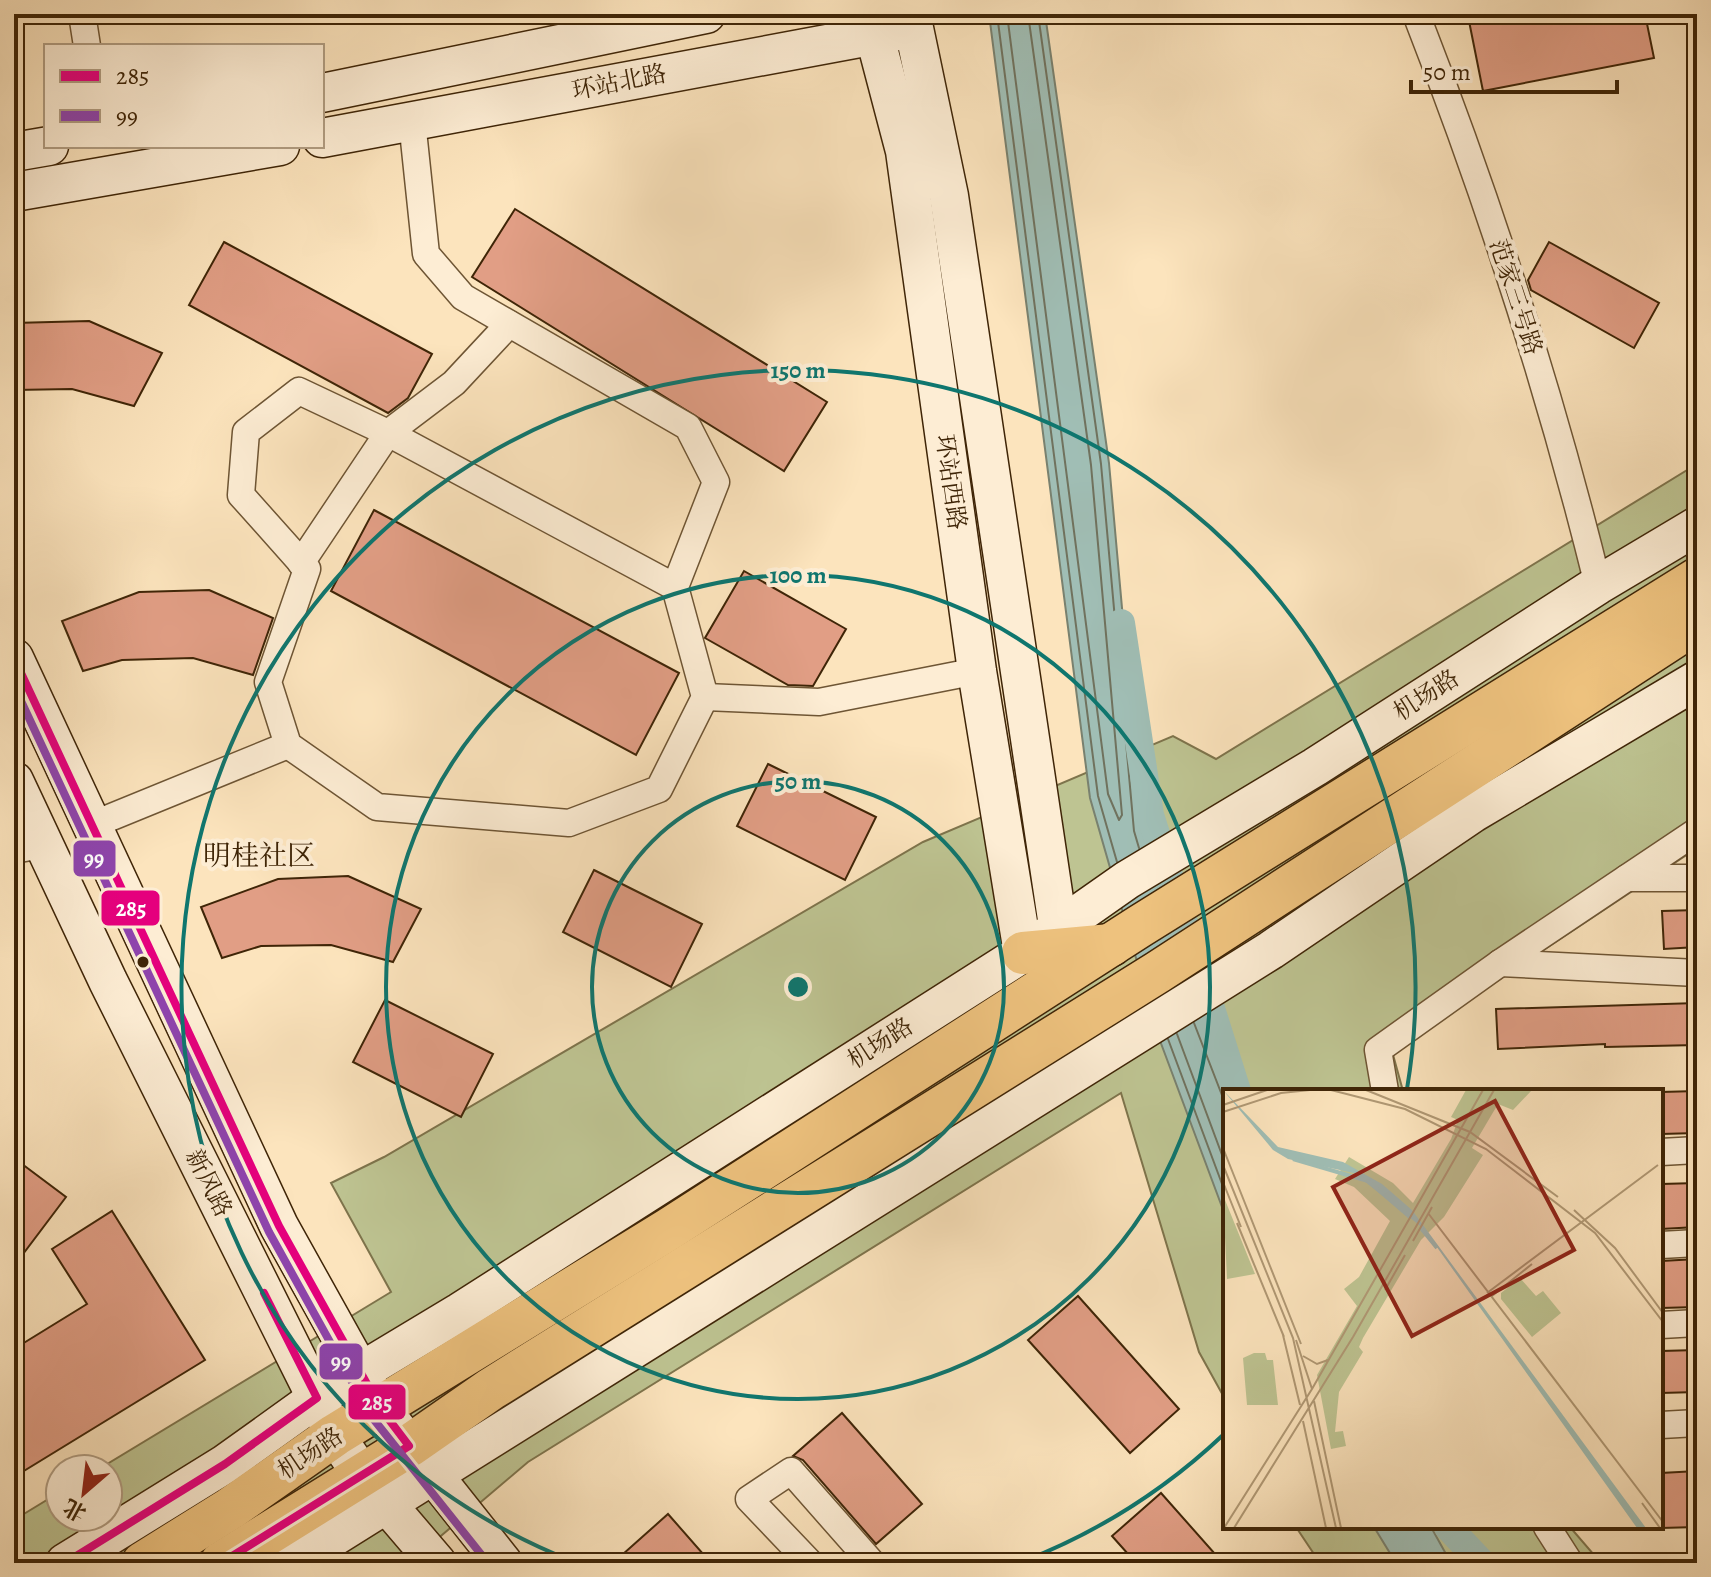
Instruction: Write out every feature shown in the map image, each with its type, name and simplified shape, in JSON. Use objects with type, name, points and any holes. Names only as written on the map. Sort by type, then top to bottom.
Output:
[{"type":"main road","name":"环站北路","points":[[324,93],[706,14]]},
{"type":"main road","name":"环站北路","points":[[324,138],[871,25],[913,21]]},
{"type":"main road","name":"环站西路","points":[[913,21],[949,196],[1058,926]]},
{"type":"main road","name":"环站西路","points":[[871,25],[905,151],[977,671],[1023,953]]},
{"type":"main road","points":[[14,152],[44,147]]},
{"type":"main road","points":[[14,192],[268,148]]},
{"type":"main road","name":"机场路","points":[[143,1563],[231,1508],[326,1417],[359,1372],[460,1312],[1023,953],[1127,880],[1328,759],[1598,585],[1697,526]]},
{"type":"main road","name":"机场路","points":[[65,1563],[225,1464],[326,1417],[381,1409],[1126,936],[1697,579]]},
{"type":"main road","name":"机场路","points":[[1163,992],[1250,912],[1697,622]]},
{"type":"main road","name":"新风路","points":[[14,658],[279,1226],[381,1409],[503,1563]]},
{"type":"main road","name":"机场路","points":[[221,1563],[374,1489],[421,1462],[491,1389],[1163,992],[1271,950],[1473,813],[1697,680]]},
{"type":"main road","name":"新风路","points":[[14,781],[28,848],[326,1417],[374,1489],[437,1563]]},
{"type":"main road","points":[[1023,953],[1126,936]]},
{"type":"main road","name":"机场路","points":[[292,1563],[374,1489]]},
{"type":"street","points":[[82,14],[87,44]]},
{"type":"street","name":"范家三号路","points":[[1416,14],[1474,164],[1561,437],[1598,585]]},
{"type":"street","points":[[412,121],[426,254],[463,297],[688,427],[716,482],[675,587],[705,697],[659,789],[569,823],[377,807],[288,745],[268,682],[307,569],[241,495],[246,432],[299,391],[388,433],[675,587]]},
{"type":"street","points":[[301,563],[388,433],[454,383],[509,324]]},
{"type":"street","points":[[705,697],[819,702],[977,671]]},
{"type":"street","points":[[92,825],[288,745]]},
{"type":"street","points":[[1385,1089],[1378,1050],[1500,963],[1697,831]]},
{"type":"street","points":[[1627,878],[1697,878]]},
{"type":"street","points":[[1500,963],[1697,973]]},
{"type":"street","points":[[1663,1152],[1697,1150]]},
{"type":"street","points":[[1663,1245],[1697,1243]]},
{"type":"street","points":[[1663,1325],[1697,1323]]},
{"type":"street","points":[[1663,1425],[1697,1423]]},
{"type":"street","points":[[810,1563],[749,1499],[791,1471],[872,1563]]},
{"type":"street","points":[[1548,1529],[1570,1563]]},
{"type":"green space","points":[[1697,464],[1697,848],[1392,1051],[1402,1089],[1223,1089],[1223,1395],[1199,1352],[1121,1093],[528,1462],[409,1563],[14,1563],[14,1520],[44,1502],[44,1533],[124,1533],[124,1454],[391,1292],[331,1183],[384,1157],[923,842],[1173,736],[1216,759]]},
{"type":"green space","points":[[1297,1529],[1572,1529],[1601,1563],[1320,1563]]},
{"type":"water","points":[[989,14],[1045,14],[1109,463],[1142,831],[1237,1089],[1223,1089],[1223,1210],[1159,1038],[1090,798]]},
{"type":"water","points":[[1375,1529],[1432,1529],[1451,1563],[1396,1563]]},
{"type":"building","points":[[1645,14],[1654,58],[1483,91],[1468,16]]},
{"type":"building","points":[[515,209],[827,402],[784,471],[472,277]]},
{"type":"building","points":[[224,242],[432,354],[408,398],[388,413],[189,305]]},
{"type":"building","points":[[1549,242],[1659,303],[1634,348],[1531,290],[1528,280]]},
{"type":"building","points":[[89,321],[162,353],[134,406],[72,389],[14,390],[14,323]]},
{"type":"building","points":[[374,510],[679,673],[636,755],[331,591]]},
{"type":"building","points":[[744,571],[846,629],[813,686],[788,685],[705,638]]},
{"type":"building","points":[[209,590],[273,618],[253,675],[193,658],[122,660],[83,671],[62,621],[139,592]]},
{"type":"building","points":[[768,764],[876,817],[845,880],[737,826]]},
{"type":"building","points":[[594,870],[702,924],[671,987],[563,932]]},
{"type":"building","points":[[348,876],[421,909],[393,962],[331,945],[261,946],[222,958],[201,907],[278,879]]},
{"type":"building","points":[[1697,910],[1697,947],[1664,949],[1662,911]]},
{"type":"building","points":[[385,1000],[493,1054],[461,1117],[353,1062]]},
{"type":"building","points":[[1697,1003],[1697,1045],[1605,1047],[1605,1044],[1498,1049],[1496,1009]]},
{"type":"building","points":[[1697,1091],[1697,1133],[1663,1134],[1663,1092]]},
{"type":"building","points":[[14,1158],[66,1197],[14,1266]]},
{"type":"building","points":[[1697,1183],[1697,1227],[1663,1229],[1663,1184]]},
{"type":"building","points":[[112,1211],[205,1360],[53,1453],[44,1453],[44,1459],[14,1477],[14,1349],[87,1304],[52,1249]]},
{"type":"building","points":[[1697,1259],[1697,1307],[1663,1308],[1663,1261]]},
{"type":"building","points":[[1078,1296],[1179,1409],[1130,1453],[1028,1340]]},
{"type":"building","points":[[1697,1350],[1697,1392],[1663,1393],[1663,1351]]},
{"type":"building","points":[[842,1413],[922,1504],[876,1544],[803,1460],[793,1456]]},
{"type":"building","points":[[1697,1471],[1697,1527],[1663,1528],[1663,1473]]},
{"type":"building","points":[[1161,1493],[1223,1563],[1136,1563],[1112,1536]]},
{"type":"building","points":[[668,1514],[711,1563],[613,1563]]},
{"type":"waterway","points":[[1121,623],[1150,815],[1236,1089]]},
{"type":"waterway","points":[[1450,1529],[1482,1563]]},
{"type":"transit line","name":"285","points":[[14,658],[279,1226],[381,1409],[409,1446],[221,1563]]},
{"type":"transit line","name":"99","points":[[14,686],[269,1232],[371,1416],[488,1563]]},
{"type":"transit line","name":"285","points":[[65,1563],[225,1464],[317,1398],[264,1293]]},
{"type":"district","name":"明桂社区","points":[[259,855]]}]
